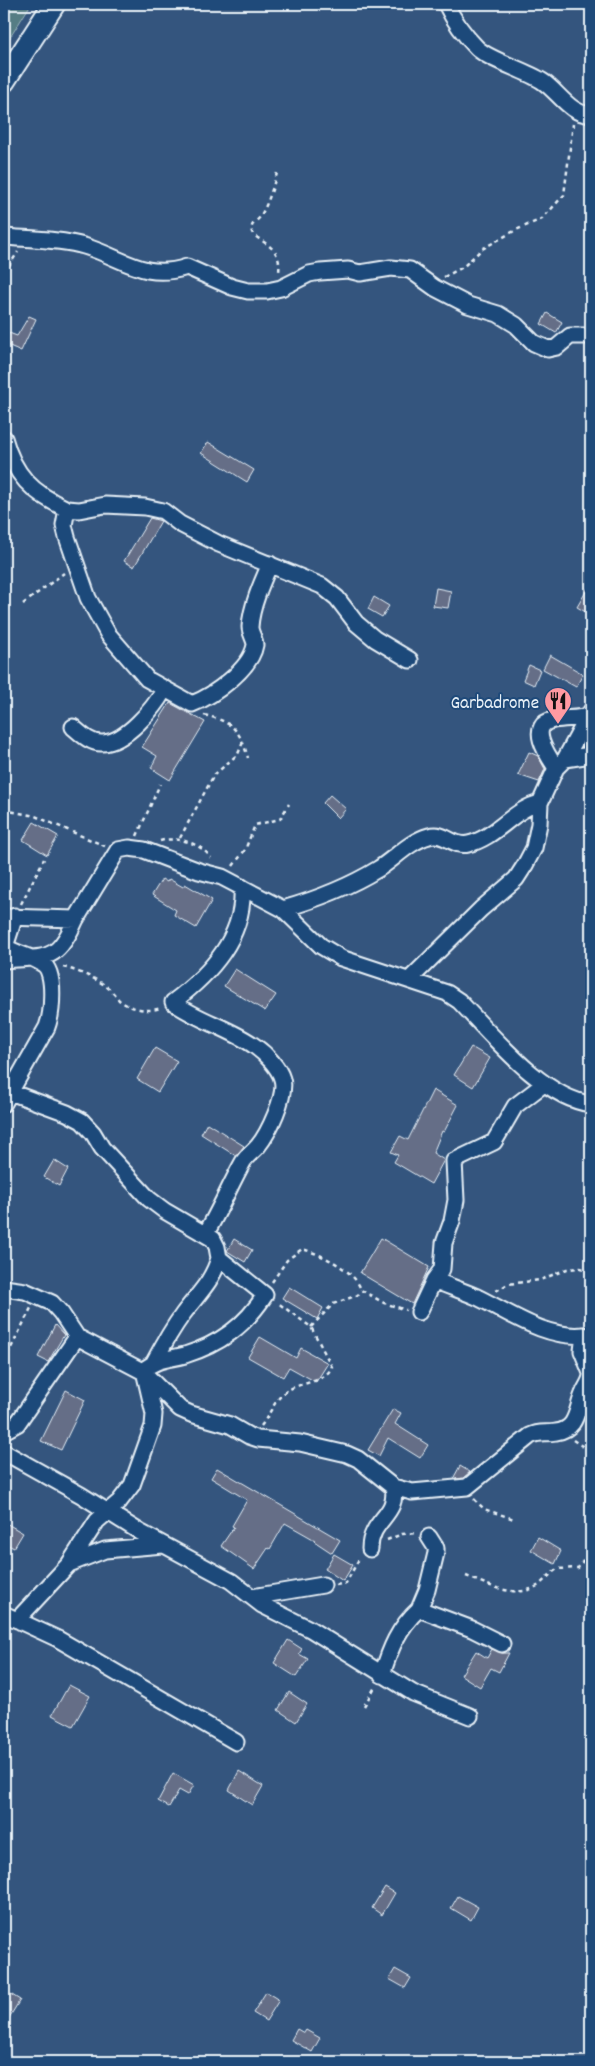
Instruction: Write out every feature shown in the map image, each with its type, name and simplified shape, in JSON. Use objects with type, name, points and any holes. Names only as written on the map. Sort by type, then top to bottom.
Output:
[{"type":"street","points":[[4,81],[54,4]]},
{"type":"street","points":[[446,4],[455,20],[477,49],[542,81],[574,110],[591,114]]},
{"type":"street","points":[[4,237],[83,246],[154,272],[174,271],[187,267],[232,287],[248,291],[267,291],[281,288],[309,274],[320,272],[348,270],[360,273],[391,268],[410,270],[430,284],[468,305],[498,314],[516,324],[534,343],[548,349],[557,347],[570,336],[591,336]]},
{"type":"street","points":[[4,438],[9,458],[25,482],[44,496],[67,509],[79,510],[105,505],[145,507],[163,511],[180,524],[220,544],[322,586],[337,598],[356,623],[375,639],[410,660]]},
{"type":"street","points":[[67,509],[64,525],[77,568],[88,598],[108,634],[141,673],[164,690],[192,704],[234,677],[252,652],[255,643],[250,627],[255,604],[270,564]]},
{"type":"street","points":[[73,727],[95,742],[104,744],[116,740],[152,709],[164,690]]},
{"type":"street","points":[[560,764],[541,744],[539,737],[544,725],[552,720],[574,720],[590,713]]},
{"type":"street","points":[[409,980],[481,909],[516,879],[534,848],[540,824],[540,803],[590,713]]},
{"type":"street","points":[[560,764],[591,755]]},
{"type":"street","points":[[284,909],[329,896],[350,886],[424,837],[439,835],[468,845],[496,830],[529,805],[540,803]]},
{"type":"street","points":[[28,958],[43,958],[54,954],[62,946],[76,919],[130,849],[222,877],[284,909],[321,946],[341,958],[435,987],[459,1001],[544,1084],[563,1096],[580,1103],[591,1104]]},
{"type":"street","points":[[206,1233],[243,1161],[257,1148],[269,1130],[281,1098],[282,1078],[270,1059],[256,1046],[186,1012],[172,1002],[207,972],[234,935],[241,918],[242,887]]},
{"type":"street","points":[[76,919],[9,916],[4,951],[44,964],[49,972],[52,1015],[37,1046],[7,1098],[67,1113],[82,1121],[93,1133],[102,1148],[149,1199],[165,1211],[206,1233],[217,1247],[219,1258],[216,1270],[174,1326],[154,1362],[143,1372]]},
{"type":"street","points":[[419,1312],[434,1280],[442,1269],[444,1243],[455,1211],[454,1162],[494,1142],[515,1106],[544,1084]]},
{"type":"street","points":[[154,1362],[184,1355],[218,1342],[248,1320],[265,1296],[219,1258]]},
{"type":"street","points":[[4,1288],[25,1290],[52,1303],[61,1313],[66,1324],[76,1337],[143,1372],[180,1409],[230,1425],[249,1436],[267,1440],[300,1443],[346,1454],[358,1459],[393,1487],[419,1492],[467,1487],[530,1436],[539,1431],[556,1432],[567,1428],[574,1422],[591,1375],[582,1351],[584,1334],[564,1335],[545,1330],[475,1296],[434,1280]]},
{"type":"street","points":[[4,1431],[17,1424],[76,1337]]},
{"type":"street","points":[[143,1372],[154,1414],[153,1426],[132,1485],[119,1502],[97,1520],[70,1564],[10,1617],[58,1639],[236,1742]]},
{"type":"street","points":[[4,1452],[107,1510],[164,1545],[231,1581],[252,1597],[310,1629],[382,1675],[414,1693],[470,1716]]},
{"type":"street","points":[[370,1549],[370,1538],[374,1528],[392,1507],[393,1487]]},
{"type":"street","points":[[382,1675],[393,1643],[402,1627],[419,1609],[427,1590],[436,1553],[436,1548],[429,1537]]},
{"type":"street","points":[[70,1564],[105,1550],[164,1545]]},
{"type":"street","points":[[252,1597],[323,1585]]},
{"type":"street","points":[[419,1609],[472,1629],[502,1644]]},
{"type":"path","points":[[430,284],[463,267],[482,249],[516,230],[542,219],[564,195],[574,110]]},
{"type":"path","points":[[277,173],[264,208],[252,226],[252,233],[278,253],[281,288]]},
{"type":"path","points":[[4,273],[11,260],[17,255],[25,239]]},
{"type":"path","points":[[23,604],[64,574],[77,568]]},
{"type":"path","points":[[192,704],[204,715],[219,718],[233,725],[244,742],[248,758]]},
{"type":"path","points":[[180,838],[214,775],[238,754],[244,742]]},
{"type":"path","points":[[130,849],[160,784]]},
{"type":"path","points":[[4,810],[35,816],[130,849],[180,838],[207,852],[222,877],[245,850],[255,825],[280,819],[289,804]]},
{"type":"path","points":[[9,916],[44,859]]},
{"type":"path","points":[[44,964],[85,974],[107,987],[121,1002],[136,1008],[155,1010],[172,1002]]},
{"type":"path","points":[[249,1436],[259,1429],[285,1392],[329,1372],[332,1367],[311,1327],[291,1311],[265,1296],[279,1269],[287,1260],[302,1249],[326,1257],[359,1282],[361,1290],[358,1295],[333,1304],[311,1327]]},
{"type":"path","points":[[475,1296],[491,1294],[508,1284],[549,1278],[567,1269],[580,1268],[591,1270]]},
{"type":"path","points":[[361,1290],[392,1306],[419,1312]]},
{"type":"path","points":[[4,1362],[37,1296]]},
{"type":"path","points":[[467,1487],[484,1509],[514,1519]]},
{"type":"path","points":[[466,1576],[507,1590],[528,1590],[538,1586],[557,1569],[578,1568],[591,1550]]},
{"type":"path","points":[[364,1706],[382,1675]]},
{"type":"green space","points":[[4,4],[31,4],[4,47]]},
{"type":"building","points":[[547,313],[562,322],[556,333],[541,324]]},
{"type":"building","points":[[29,316],[36,319],[21,351],[5,344],[9,333],[17,336]]},
{"type":"building","points":[[208,442],[254,470],[247,482],[201,453]]},
{"type":"building","points":[[150,518],[161,521],[134,567],[124,561]]},
{"type":"building","points":[[591,583],[591,615],[577,607]]},
{"type":"building","points":[[436,588],[451,591],[448,608],[433,606]]},
{"type":"building","points":[[374,597],[389,606],[382,617],[368,609]]},
{"type":"building","points":[[550,655],[583,674],[576,687],[543,669]]},
{"type":"building","points":[[529,665],[540,670],[534,685],[523,680]]},
{"type":"building","points":[[170,703],[205,722],[170,780],[151,768],[157,756],[142,747]]},
{"type":"building","points":[[529,752],[538,756],[545,769],[539,782],[518,775]]},
{"type":"building","points":[[330,795],[346,809],[338,818],[323,803]]},
{"type":"building","points":[[34,822],[58,836],[47,855],[23,840]]},
{"type":"building","points":[[162,879],[167,882],[169,879],[183,887],[185,884],[212,900],[196,928],[174,915],[176,910],[152,895]]},
{"type":"building","points":[[235,969],[276,995],[265,1011],[224,986]]},
{"type":"building","points":[[471,1047],[490,1058],[473,1087],[454,1075]]},
{"type":"building","points":[[155,1048],[177,1061],[158,1092],[137,1079]]},
{"type":"building","points":[[433,1090],[458,1105],[444,1132],[442,1131],[433,1153],[444,1160],[431,1184],[394,1162],[398,1155],[391,1152],[400,1136],[408,1140]]},
{"type":"building","points":[[207,1123],[244,1146],[236,1156],[201,1134]]},
{"type":"building","points":[[54,1160],[68,1169],[59,1186],[44,1177]]},
{"type":"building","points":[[381,1238],[429,1267],[412,1304],[360,1273]]},
{"type":"building","points":[[234,1239],[252,1250],[245,1262],[227,1251]]},
{"type":"building","points":[[289,1287],[323,1308],[317,1319],[282,1298]]},
{"type":"building","points":[[55,1325],[64,1335],[48,1362],[38,1357]]},
{"type":"building","points":[[260,1337],[296,1358],[301,1348],[328,1363],[316,1382],[289,1367],[283,1377],[248,1357]]},
{"type":"building","points":[[66,1390],[85,1400],[61,1450],[41,1441]]},
{"type":"building","points":[[393,1409],[401,1413],[395,1424],[428,1445],[420,1458],[388,1438],[379,1456],[368,1450]]},
{"type":"building","points":[[460,1466],[470,1472],[463,1478],[457,1479],[454,1477]]},
{"type":"building","points":[[217,1468],[340,1540],[332,1553],[315,1540],[285,1523],[270,1549],[268,1548],[254,1569],[221,1546],[234,1527],[232,1526],[247,1500],[211,1478]]},
{"type":"building","points":[[4,1522],[23,1533],[14,1548],[4,1543]]},
{"type":"building","points":[[538,1537],[561,1551],[555,1564],[531,1550]]},
{"type":"building","points":[[334,1554],[353,1565],[343,1581],[325,1569]]},
{"type":"building","points":[[288,1640],[302,1649],[299,1654],[308,1659],[296,1677],[274,1663]]},
{"type":"building","points":[[492,1649],[502,1653],[509,1653],[499,1672],[491,1668],[480,1687],[461,1675],[476,1651],[487,1658]]},
{"type":"building","points":[[69,1685],[90,1696],[73,1726],[52,1715]]},
{"type":"building","points":[[289,1692],[307,1704],[296,1722],[278,1710]]},
{"type":"building","points":[[239,1771],[263,1786],[252,1805],[229,1790]]},
{"type":"building","points":[[173,1773],[194,1785],[188,1795],[179,1790],[169,1807],[158,1801]]},
{"type":"building","points":[[385,1887],[395,1893],[382,1915],[372,1908]]},
{"type":"building","points":[[458,1896],[478,1907],[471,1920],[451,1908]]},
{"type":"building","points":[[395,1969],[411,1978],[405,1988],[389,1979]]},
{"type":"building","points":[[4,1990],[20,2000],[4,2026]]},
{"type":"building","points":[[266,1992],[279,2000],[266,2021],[253,2013]]},
{"type":"building","points":[[297,2029],[304,2033],[306,2030],[320,2038],[312,2052],[291,2040]]},
{"type":"place","name":"Garbadrome","points":[[558,725]]}]
